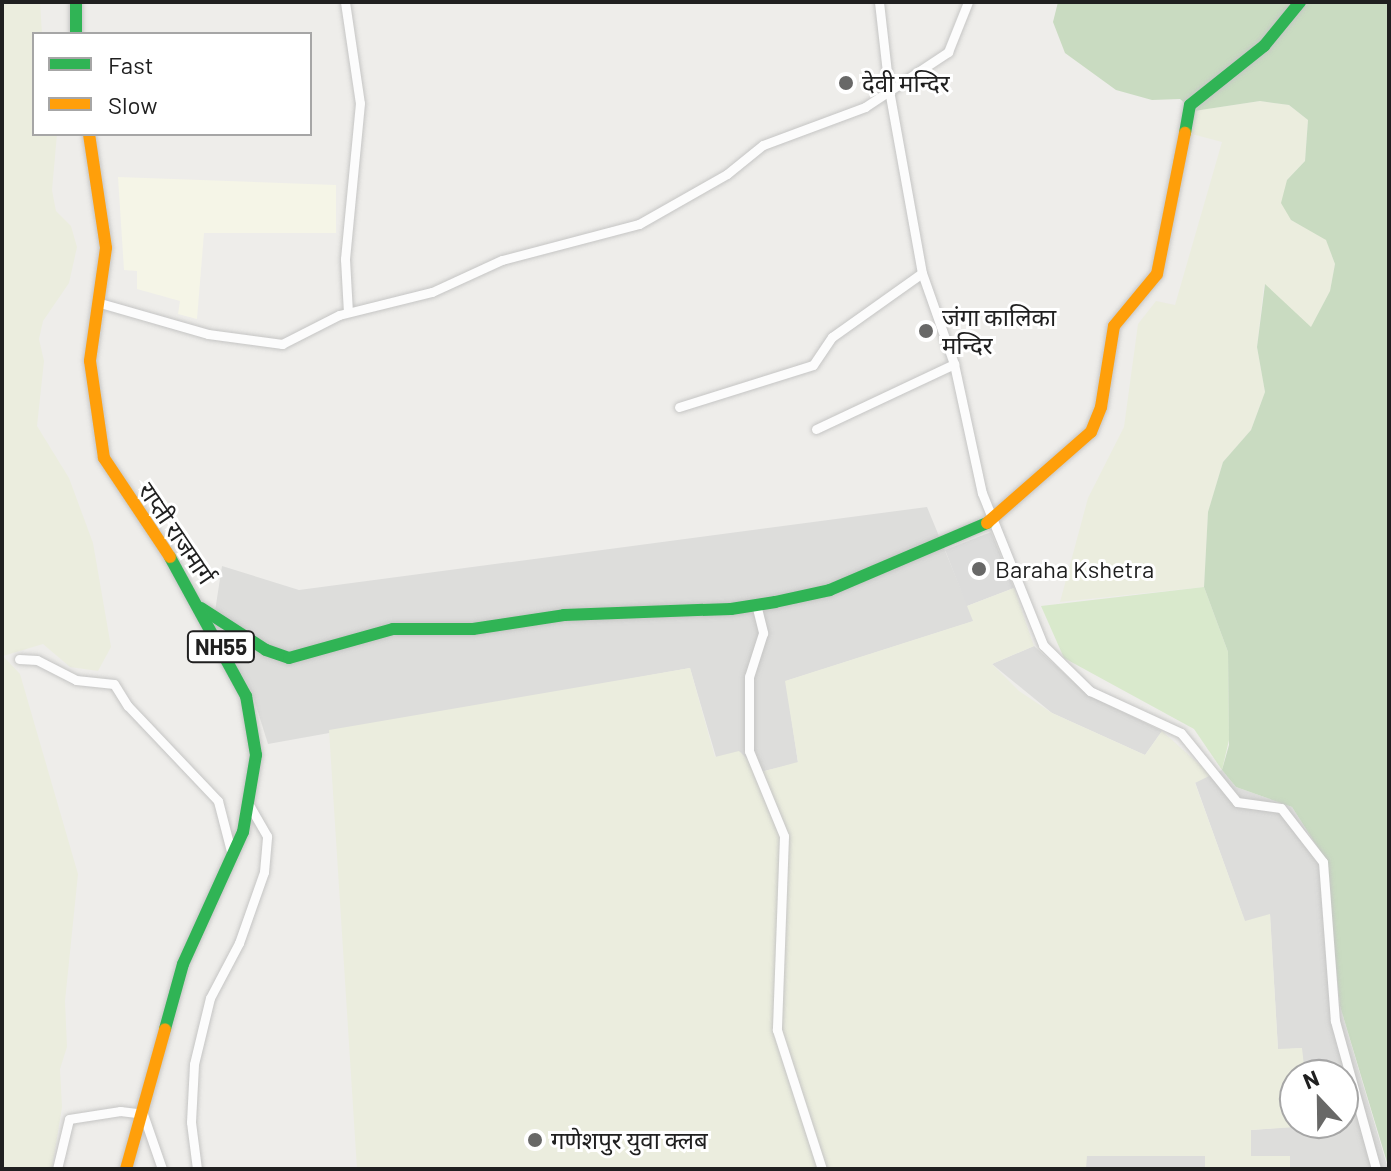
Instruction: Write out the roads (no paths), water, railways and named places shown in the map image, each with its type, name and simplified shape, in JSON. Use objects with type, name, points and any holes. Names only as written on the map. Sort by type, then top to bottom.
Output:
[{"type":"street","points":[[76,2],[76,32]]},
{"type":"street","points":[[345,2],[360,118],[345,259],[348,312]]},
{"type":"street","points":[[879,2],[889,90],[922,273],[954,364],[991,518],[1043,645],[1090,691],[1181,733],[1237,802],[1281,808],[1323,862],[1335,1021],[1376,1169]]},
{"type":"street","points":[[100,303],[208,334],[282,344],[348,312],[432,292],[502,260],[639,224],[727,174],[763,145],[865,107],[948,52],[968,2]]},
{"type":"street","points":[[201,608],[266,650],[289,658],[393,629],[473,629],[564,615],[756,604],[830,590],[955,542],[991,518],[1091,432],[1101,407],[1114,326],[1157,274],[1190,105],[1264,46],[1300,2]]},
{"type":"street","name":"राप्ती राजमार्ग","points":[[89,136],[106,248],[90,361],[104,458],[201,608],[246,696],[254,728],[256,781],[232,855],[183,964],[126,1169]]},
{"type":"street","points":[[679,407],[813,365],[832,337],[922,273]]},
{"type":"street","points":[[816,429],[954,364]]},
{"type":"street","points":[[756,604],[763,633],[749,677],[749,751],[784,836],[777,1030],[788,1077],[822,1169]]},
{"type":"street","points":[[19,659],[37,660],[76,680],[114,684],[128,706],[218,801],[232,855]]},
{"type":"street","points":[[197,1169],[191,1122],[194,1064],[210,998],[239,943],[264,872],[267,836],[250,806]]},
{"type":"street","points":[[57,1169],[69,1119],[120,1111],[143,1114],[162,1169]]},
{"type":"place","name":"देवी मन्दिर","points":[[846,83]]},
{"type":"place","name":"जंगा कालिका मन्दिर","points":[[926,331]]},
{"type":"place","name":"Baraha Kshetra","points":[[979,569]]},
{"type":"place","name":"गणेशपुर युवा क्लब","points":[[535,1140]]}]
